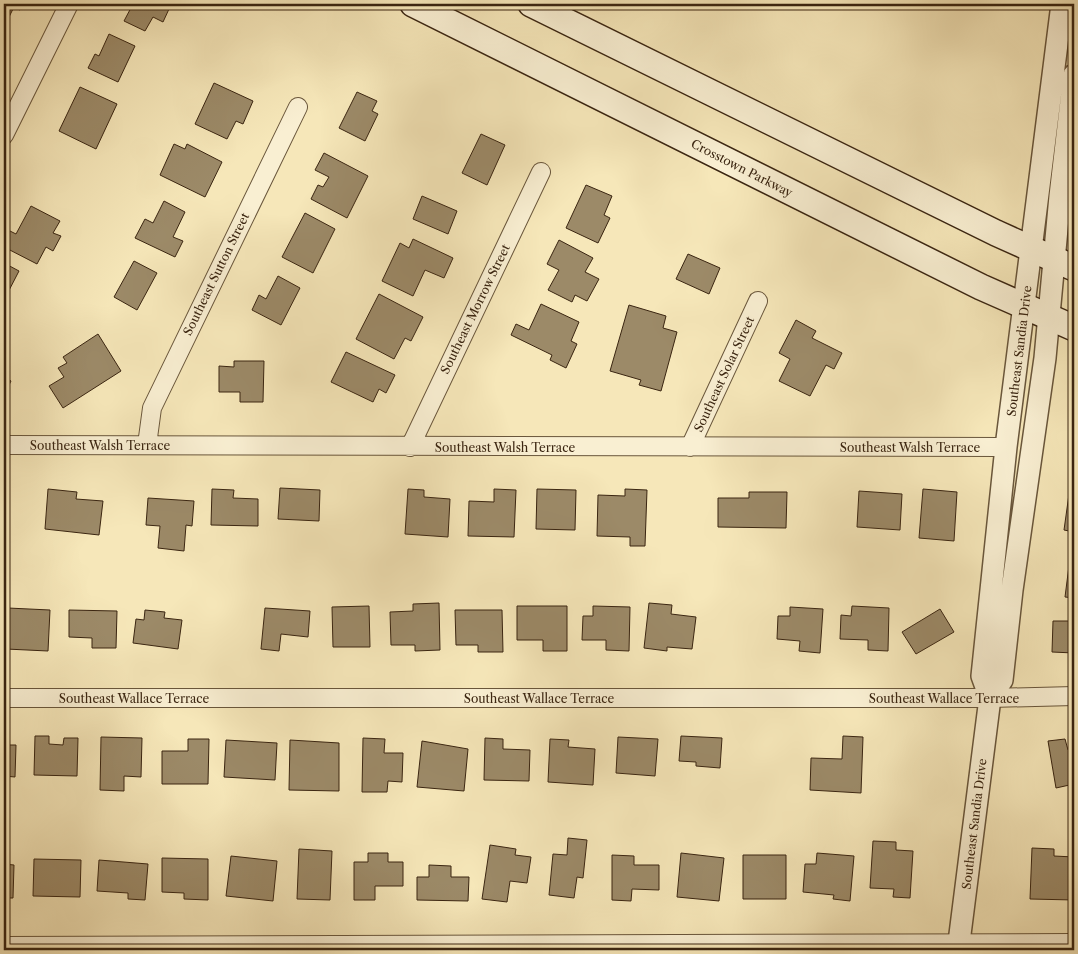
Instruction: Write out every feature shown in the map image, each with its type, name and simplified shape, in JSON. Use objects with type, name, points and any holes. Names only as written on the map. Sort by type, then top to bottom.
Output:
[{"type":"main road","name":"Crosstown Parkway","points":[[413,4],[1025,308],[1074,328]]},
{"type":"main road","points":[[531,4],[1065,264]]},
{"type":"street","points":[[4,135],[69,4]]},
{"type":"street","name":"Southeast Sandia Drive","points":[[990,698],[982,676],[1006,447],[1062,4]]},
{"type":"street","name":"Southeast Sandia Drive","points":[[958,947],[990,698],[1002,680],[1012,590],[1050,318],[1065,264],[1060,196],[1074,75]]},
{"type":"street","name":"Southeast Sutton Street","points":[[147,445],[152,408],[298,106]]},
{"type":"street","name":"Southeast Morrow Street","points":[[410,447],[541,172]]},
{"type":"street","name":"Southeast Solar Street","points":[[690,447],[758,301]]},
{"type":"street","name":"Southeast Walsh Terrace","points":[[4,445],[1006,447]]},
{"type":"street","name":"Southeast Wallace Terrace","points":[[4,698],[990,698],[1074,696]]},
{"type":"street","points":[[4,946],[958,947],[1074,943]]},
{"type":"building","points":[[4,4],[23,4],[20,10],[14,7],[4,27]]},
{"type":"building","points":[[133,4],[161,4],[169,9],[163,22],[153,17],[145,31],[124,21]]},
{"type":"building","points":[[109,34],[135,46],[118,82],[88,68],[95,54],[99,56]]},
{"type":"building","points":[[214,83],[253,101],[243,124],[236,121],[227,139],[195,124]]},
{"type":"building","points":[[80,87],[117,104],[96,149],[59,131]]},
{"type":"building","points":[[357,92],[377,101],[372,111],[378,114],[365,141],[339,128]]},
{"type":"building","points":[[481,134],[505,145],[487,185],[462,173]]},
{"type":"building","points":[[174,144],[185,149],[187,144],[222,162],[205,197],[160,175]]},
{"type":"building","points":[[324,153],[368,176],[347,218],[311,199],[318,185],[323,187],[329,177],[315,170]]},
{"type":"building","points":[[586,185],[612,196],[604,215],[610,218],[598,243],[566,228]]},
{"type":"building","points":[[422,196],[457,211],[448,234],[413,219]]},
{"type":"building","points":[[164,201],[185,212],[173,237],[183,241],[175,257],[135,238],[145,219],[153,223]]},
{"type":"building","points":[[31,206],[60,221],[53,233],[61,236],[53,251],[46,247],[37,264],[4,247],[4,239],[8,230],[16,234]]},
{"type":"building","points":[[305,213],[335,229],[313,273],[282,257]]},
{"type":"building","points":[[413,239],[453,258],[444,278],[425,270],[413,296],[382,281],[400,243],[409,248]]},
{"type":"building","points":[[559,240],[593,258],[585,272],[599,279],[587,301],[575,295],[572,302],[548,290],[559,270],[547,264]]},
{"type":"building","points":[[688,254],[720,268],[709,294],[676,279]]},
{"type":"building","points":[[134,261],[157,273],[137,310],[114,297]]},
{"type":"building","points":[[4,263],[19,271],[4,300]]},
{"type":"building","points":[[278,276],[300,288],[281,325],[252,310],[259,295],[266,299]]},
{"type":"building","points":[[379,294],[423,317],[411,341],[405,338],[394,359],[356,339]]},
{"type":"building","points":[[541,304],[579,322],[571,341],[577,344],[566,368],[550,360],[552,355],[511,335],[516,324],[529,330]]},
{"type":"building","points":[[629,305],[666,316],[663,328],[677,332],[661,391],[639,385],[641,380],[610,371]]},
{"type":"building","points":[[796,320],[816,331],[812,338],[842,353],[834,369],[826,365],[810,396],[779,381],[790,359],[779,353]]},
{"type":"building","points":[[98,334],[121,371],[63,408],[49,386],[64,377],[58,368],[67,363],[63,357]]},
{"type":"building","points":[[346,352],[395,375],[386,393],[379,389],[373,402],[331,382]]},
{"type":"building","points":[[234,361],[264,361],[263,402],[240,402],[240,392],[219,392],[219,366],[234,367]]},
{"type":"building","points":[[4,369],[8,371],[5,377],[11,381],[4,395]]},
{"type":"building","points":[[1070,487],[1074,488],[1074,532],[1064,530]]},
{"type":"building","points":[[280,488],[320,490],[319,521],[278,519]]},
{"type":"building","points":[[48,489],[77,492],[76,499],[103,501],[99,535],[45,529]]},
{"type":"building","points":[[212,489],[234,490],[233,498],[258,499],[258,526],[211,525]]},
{"type":"building","points":[[408,489],[424,490],[424,497],[450,499],[448,537],[405,534]]},
{"type":"building","points":[[494,489],[516,490],[514,537],[468,536],[469,501],[494,502]]},
{"type":"building","points":[[537,489],[576,490],[575,530],[536,529]]},
{"type":"building","points":[[625,489],[647,490],[645,546],[630,546],[630,537],[597,536],[598,495],[625,496]]},
{"type":"building","points":[[923,489],[957,492],[954,541],[919,538]]},
{"type":"building","points":[[859,491],[902,494],[900,530],[857,527]]},
{"type":"building","points":[[749,492],[787,492],[786,528],[718,527],[718,498],[749,498]]},
{"type":"building","points":[[148,498],[194,501],[192,526],[186,525],[184,551],[158,548],[160,526],[146,525]]},
{"type":"building","points":[[1071,550],[1074,550],[1074,598],[1065,597]]},
{"type":"building","points":[[439,603],[440,650],[415,651],[415,645],[391,645],[390,612],[413,611],[413,604]]},
{"type":"building","points":[[649,603],[672,605],[671,614],[696,617],[692,649],[667,647],[667,651],[644,648]]},
{"type":"building","points":[[369,606],[370,647],[333,647],[332,607]]},
{"type":"building","points":[[517,606],[567,606],[567,651],[543,651],[543,640],[517,640]]},
{"type":"building","points":[[593,606],[630,607],[629,651],[606,650],[606,640],[582,640],[583,616],[593,616]]},
{"type":"building","points":[[852,606],[889,608],[888,651],[868,650],[868,640],[840,639],[841,615],[851,616]]},
{"type":"building","points":[[790,607],[823,609],[820,653],[799,651],[800,641],[777,639],[778,616],[790,616]]},
{"type":"building","points":[[8,608],[50,610],[48,651],[6,649]]},
{"type":"building","points":[[265,608],[310,611],[308,637],[281,634],[279,651],[261,649]]},
{"type":"building","points":[[940,609],[954,632],[916,654],[902,632]]},
{"type":"building","points":[[69,610],[117,611],[116,648],[92,648],[92,638],[69,637]]},
{"type":"building","points":[[145,610],[165,612],[164,618],[182,620],[178,649],[133,643],[136,619],[144,620]]},
{"type":"building","points":[[455,610],[502,610],[503,652],[478,652],[478,645],[456,645]]},
{"type":"building","points":[[1053,621],[1074,621],[1074,653],[1052,652]]},
{"type":"building","points":[[35,736],[49,736],[49,744],[63,745],[64,738],[78,738],[77,776],[34,775]]},
{"type":"building","points":[[681,736],[722,738],[720,768],[696,766],[696,762],[679,761]]},
{"type":"building","points":[[843,736],[863,737],[861,793],[810,790],[811,758],[842,759]]},
{"type":"building","points":[[101,737],[142,738],[141,777],[124,776],[124,791],[100,790]]},
{"type":"building","points":[[618,737],[658,739],[655,776],[616,773]]},
{"type":"building","points":[[363,738],[385,739],[384,753],[403,753],[402,782],[388,781],[387,792],[362,792]]},
{"type":"building","points":[[485,738],[503,739],[503,749],[530,750],[529,781],[484,780]]},
{"type":"building","points":[[188,739],[209,739],[208,784],[162,784],[162,751],[188,751]]},
{"type":"building","points":[[550,739],[569,740],[568,747],[595,749],[593,785],[548,782]]},
{"type":"building","points":[[1065,739],[1068,750],[1074,749],[1074,784],[1056,788],[1048,741]]},
{"type":"building","points":[[226,740],[277,743],[275,780],[224,777]]},
{"type":"building","points":[[290,740],[339,743],[339,791],[289,790]]},
{"type":"building","points":[[422,741],[468,749],[464,791],[417,787]]},
{"type":"building","points":[[4,745],[16,745],[15,777],[4,776]]},
{"type":"building","points":[[568,838],[587,840],[583,878],[577,877],[574,898],[549,895],[553,854],[567,855]]},
{"type":"building","points":[[873,841],[896,842],[896,850],[913,851],[910,898],[893,897],[894,889],[870,888]]},
{"type":"building","points":[[490,845],[516,849],[515,855],[531,857],[527,883],[510,881],[507,902],[482,899]]},
{"type":"building","points":[[1032,848],[1054,849],[1054,856],[1074,857],[1074,900],[1030,899]]},
{"type":"building","points":[[299,849],[332,851],[330,900],[297,899]]},
{"type":"building","points":[[368,853],[388,853],[388,862],[403,862],[403,886],[375,886],[375,900],[354,900],[354,862],[368,862]]},
{"type":"building","points":[[681,853],[724,858],[719,901],[677,897]]},
{"type":"building","points":[[817,853],[854,856],[850,901],[833,899],[834,895],[803,892],[805,864],[816,864]]},
{"type":"building","points":[[612,855],[634,856],[634,865],[659,865],[659,890],[632,889],[631,901],[612,900]]},
{"type":"building","points":[[743,855],[786,855],[786,899],[743,899]]},
{"type":"building","points":[[231,856],[277,861],[273,901],[226,896]]},
{"type":"building","points":[[162,858],[208,859],[208,900],[184,899],[184,893],[162,892]]},
{"type":"building","points":[[34,859],[81,860],[80,897],[33,896]]},
{"type":"building","points":[[99,860],[148,864],[145,900],[128,899],[128,893],[97,891]]},
{"type":"building","points":[[4,864],[14,865],[13,898],[4,898]]},
{"type":"building","points":[[429,865],[451,866],[451,877],[469,877],[468,901],[417,900],[417,877],[429,877]]}]
